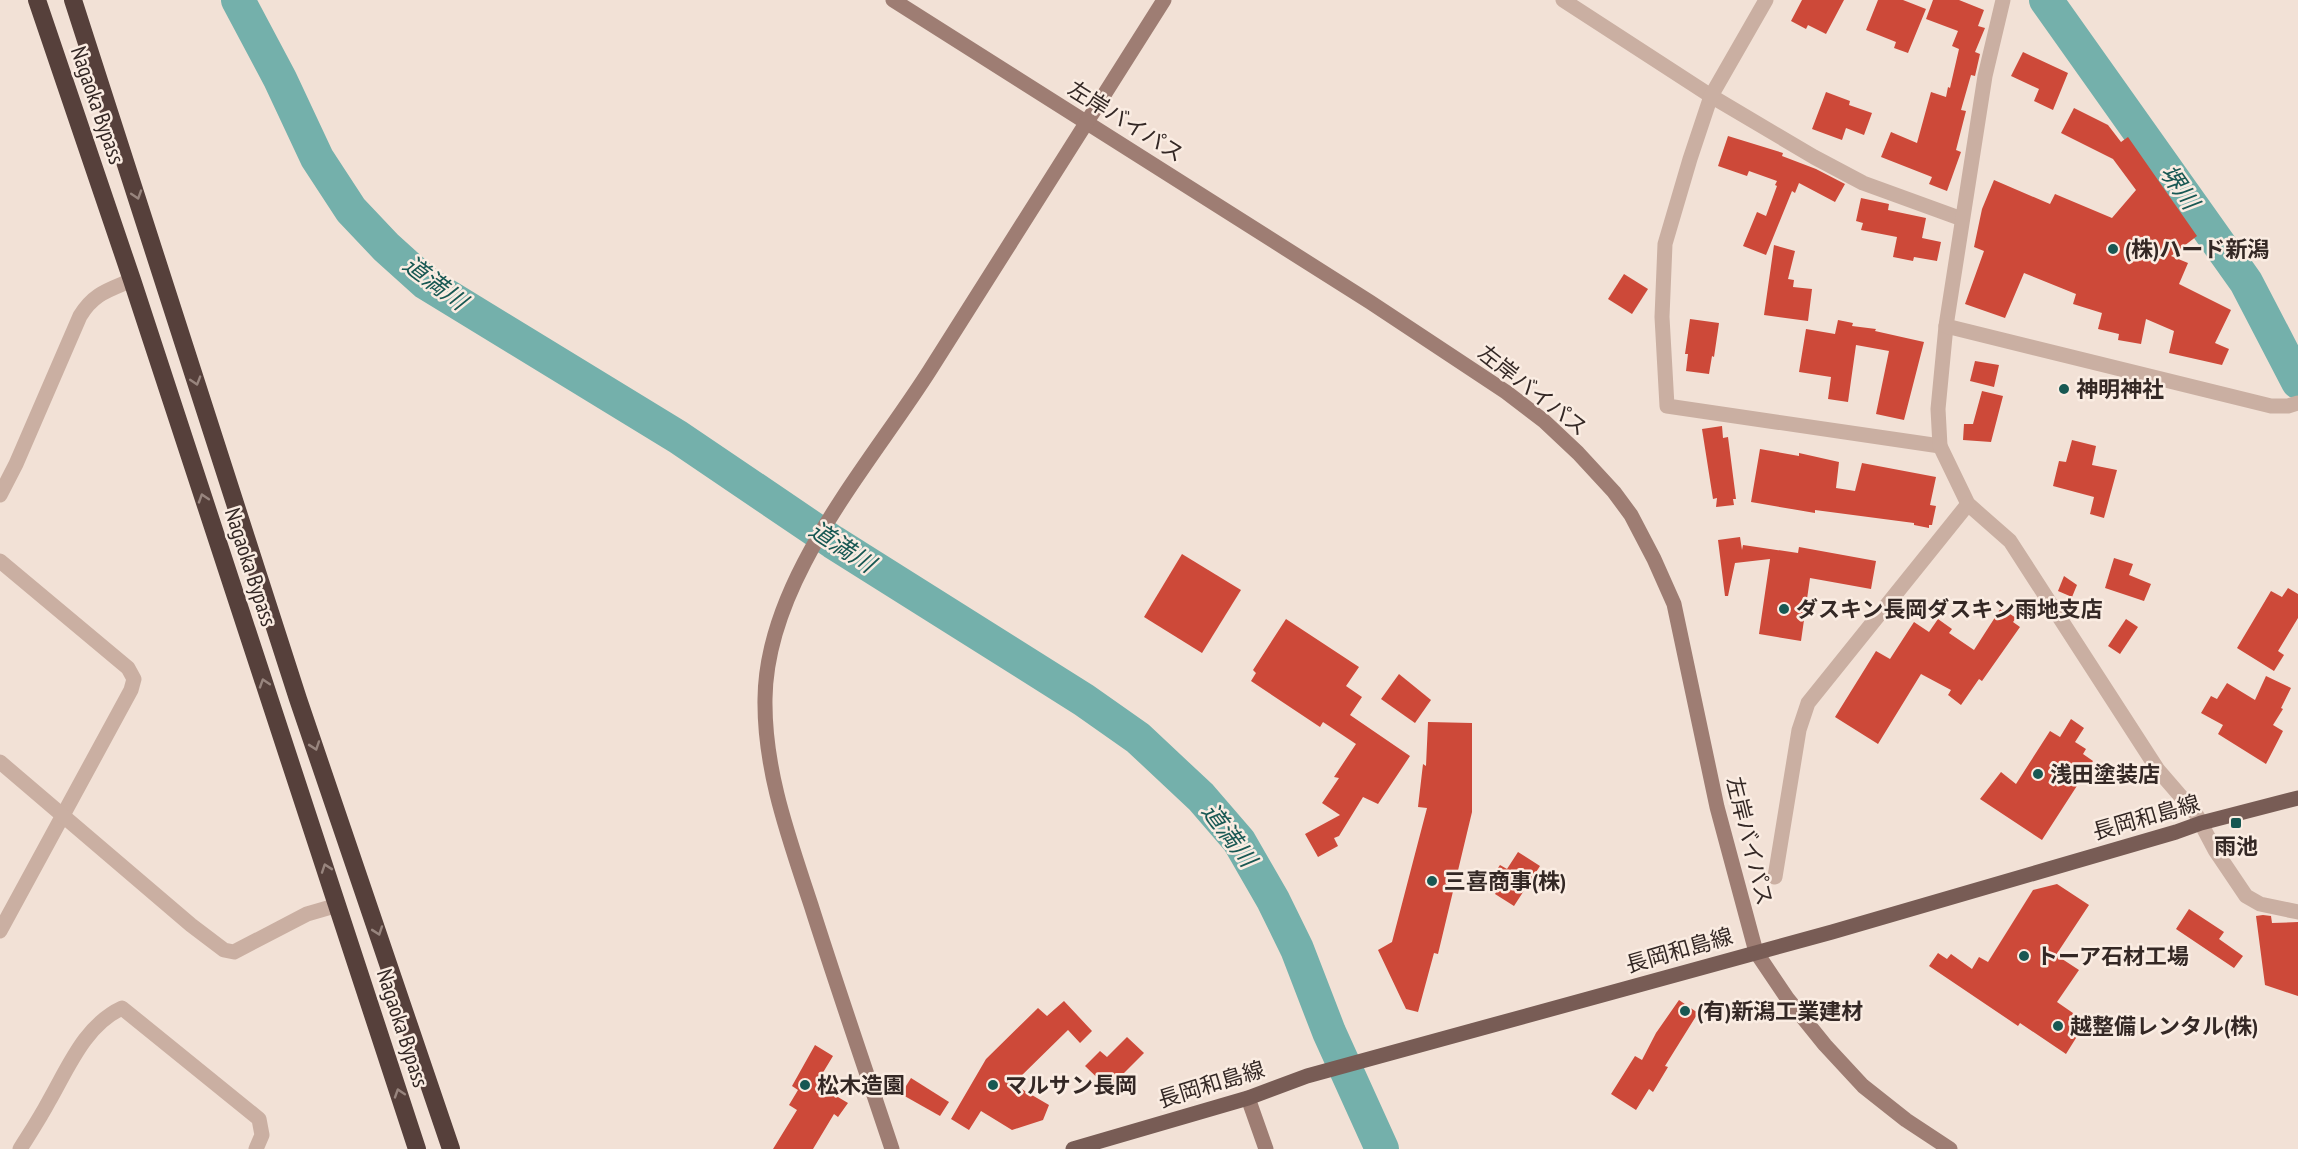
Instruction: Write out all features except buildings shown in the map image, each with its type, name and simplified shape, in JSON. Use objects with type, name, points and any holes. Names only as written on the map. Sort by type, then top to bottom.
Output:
[{"type":"highway","name":"Nagaoka Bypass","points":[[73,0],[298,699],[451,1149]]},
{"type":"highway","name":"Nagaoka Bypass","points":[[37,4],[132,280],[417,1149]]},
{"type":"main road","name":"長岡和島線","points":[[1072,1149],[1248,1098],[1307,1076],[1832,932],[2201,824],[2298,798]]},
{"type":"street","name":"左岸バイパス","points":[[893,0],[1360,296],[1506,392],[1544,421],[1614,492],[1631,515],[1674,604],[1717,807],[1756,952],[1787,998],[1825,1045],[1863,1086],[1906,1120],[1950,1149]]},
{"type":"street","points":[[892,1149],[798,864],[769,768],[764,696],[768,662],[788,596],[809,555],[928,374],[1164,0]]},
{"type":"street","points":[[1563,0],[1711,96],[1814,157],[1863,183],[1962,219]]},
{"type":"street","points":[[1766,0],[1711,96],[1686,170],[1665,244],[1662,317],[1667,406],[1940,446]]},
{"type":"street","points":[[2003,0],[1985,76],[1946,326],[1938,409],[1940,446],[1968,504],[2010,541],[2158,770],[2196,814],[2215,850],[2246,896],[2260,904],[2298,912]]},
{"type":"street","points":[[0,495],[16,464],[84,309],[97,295],[132,280]]},
{"type":"street","points":[[1946,326],[2271,406],[2288,406],[2298,403]]},
{"type":"street","points":[[1775,877],[1799,730],[1808,703],[1968,504]]},
{"type":"street","points":[[0,561],[128,668],[134,679],[131,690],[99,745],[63,817],[0,931]]},
{"type":"street","points":[[0,762],[191,925],[224,950],[234,952],[307,914],[338,904]]},
{"type":"street","points":[[20,1149],[93,1029],[107,1015],[122,1008],[259,1119],[262,1135],[256,1149]]},
{"type":"street","points":[[1248,1098],[1266,1149]]},
{"type":"waterway","name":"道満川","points":[[238,0],[280,79],[317,158],[351,210],[386,247],[426,283],[678,437],[833,542],[1084,700],[1138,738],[1201,797],[1239,841],[1273,900],[1297,949],[1329,1032],[1382,1149]]},
{"type":"waterway","name":"堺川","points":[[2046,0],[2246,282],[2298,382]]},
{"type":"place","name":"(株)ハード新潟","points":[[2113,249]]},
{"type":"place","name":"神明神社","points":[[2064,389]]},
{"type":"place","name":"ダスキン長岡ダスキン雨地支店","points":[[1784,609]]},
{"type":"place","name":"浅田塗装店","points":[[2038,774]]},
{"type":"place","name":"雨池","points":[[2236,823]]},
{"type":"place","name":"三喜商事(株)","points":[[1432,881]]},
{"type":"place","name":"トーア石材工場","points":[[2024,956]]},
{"type":"place","name":"(有)新潟工業建材","points":[[1685,1011]]},
{"type":"place","name":"越整備レンタル(株)","points":[[2058,1026]]},
{"type":"place","name":"松木造園","points":[[805,1085]]},
{"type":"place","name":"マルサン長岡","points":[[993,1085]]}]
